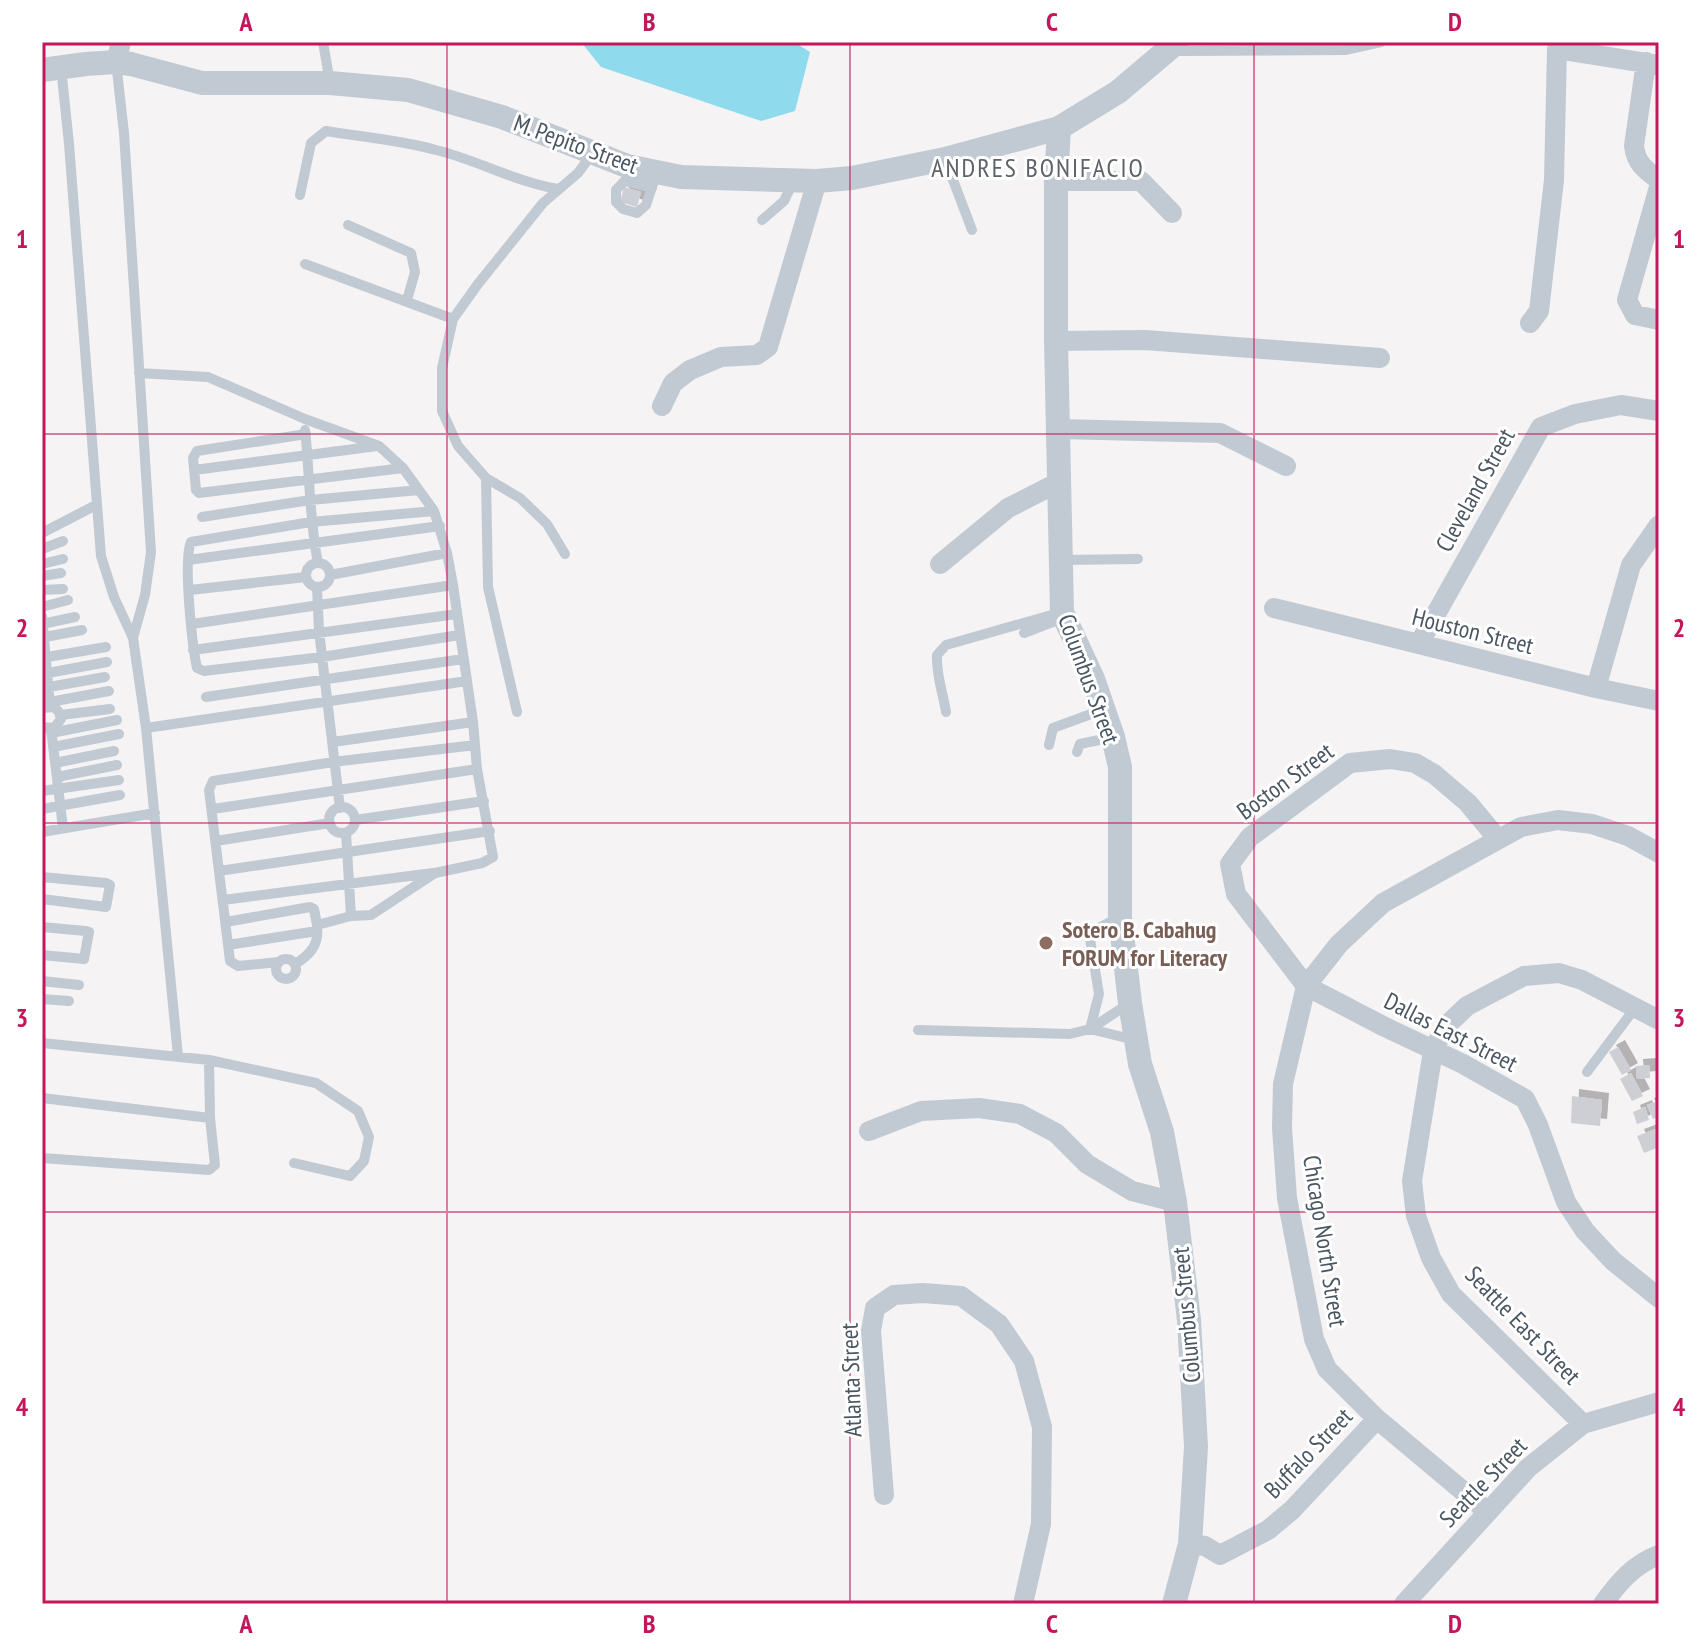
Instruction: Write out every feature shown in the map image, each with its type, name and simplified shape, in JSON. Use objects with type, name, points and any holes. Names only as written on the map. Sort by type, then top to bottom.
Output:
[{"type":"street","name":"M. Pepito Street","points":[[51,68],[118,52],[131,64],[202,83],[330,83],[408,90],[502,117],[593,153],[643,177],[805,180],[852,178],[945,159],[1059,128],[1118,92],[1174,45]]},
{"type":"street","points":[[1530,323],[1539,311],[1554,180],[1557,45],[1652,64],[1634,146],[1635,157],[1640,164],[1659,180]]},
{"type":"street","name":"Columbus Street","points":[[1059,128],[1056,341],[1063,614],[1103,709],[1120,767],[1120,917],[1130,1003],[1140,1064],[1162,1132],[1175,1202],[1189,1320],[1196,1447],[1190,1544],[1174,1604]]},
{"type":"street","points":[[662,406],[673,383],[690,370],[721,357],[757,355],[768,347],[805,180]]},
{"type":"street","points":[[1056,181],[1137,180],[1172,213]]},
{"type":"street","points":[[1659,187],[1627,300],[1635,315],[1659,320]]},
{"type":"street","points":[[1056,341],[1145,340],[1380,358]]},
{"type":"street","name":"Cleveland Street","points":[[1419,644],[1541,427],[1575,414],[1621,405],[1659,411]]},
{"type":"street","points":[[1059,429],[1220,433],[1286,466]]},
{"type":"street","points":[[940,564],[1008,508],[1059,482]]},
{"type":"street","points":[[1596,688],[1631,565],[1659,525]]},
{"type":"street","name":"Houston Street","points":[[1274,608],[1659,701]]},
{"type":"street","name":"Boston Street","points":[[1306,986],[1236,894],[1230,864],[1250,837],[1350,763],[1390,759],[1415,763],[1434,774],[1468,803],[1497,838]]},
{"type":"street","name":"Chicago North Street","points":[[1488,1512],[1377,1419],[1327,1369],[1314,1339],[1287,1198],[1282,1128],[1283,1084],[1306,986],[1339,944],[1383,903],[1521,827],[1558,820],[1592,824],[1628,836],[1659,853]]},
{"type":"street","name":"Seattle East Street","points":[[1583,1424],[1451,1294],[1431,1258],[1416,1216],[1412,1181],[1433,1051],[1445,1027],[1467,1006],[1524,976],[1559,973],[1582,980],[1659,1020]]},
{"type":"street","name":"Dallas East Street","points":[[1306,986],[1463,1064],[1525,1099],[1538,1125],[1566,1202],[1585,1231],[1613,1261],[1659,1298]]},
{"type":"street","points":[[869,1131],[921,1111],[979,1108],[1020,1114],[1056,1133],[1087,1164],[1132,1191],[1175,1202]]},
{"type":"street","name":"Atlanta Street","points":[[884,1495],[871,1331],[875,1308],[894,1295],[923,1293],[961,1296],[999,1324],[1024,1361],[1042,1427],[1041,1524],[1023,1604]]},
{"type":"street","name":"Seattle Street","points":[[1404,1604],[1528,1468],[1583,1424],[1659,1402]]},
{"type":"street","name":"Buffalo Street","points":[[1190,1544],[1205,1546],[1220,1555],[1268,1530],[1292,1510],[1377,1419]]},
{"type":"street","points":[[1603,1604],[1642,1561],[1659,1555]]},
{"type":"lane","points":[[323,42],[330,83]]},
{"type":"lane","points":[[1174,45],[1180,51],[1345,50],[1381,42]]},
{"type":"lane","points":[[118,52],[151,552],[145,595],[133,638]]},
{"type":"lane","points":[[51,68],[69,144],[101,556],[114,597],[133,638],[146,728],[178,1056]]},
{"type":"lane","points":[[300,195],[311,143],[326,131],[439,150],[533,185],[559,189]]},
{"type":"lane","points":[[565,554],[547,524],[520,498],[486,478],[458,446],[442,411],[442,368],[453,319],[518,232],[543,203],[578,173],[593,153]]},
{"type":"lane","points":[[945,159],[972,230]]},
{"type":"lane","points":[[762,220],[805,180]]},
{"type":"lane","points":[[348,225],[411,253],[415,272],[407,300]]},
{"type":"lane","points":[[305,264],[453,319]]},
{"type":"lane","points":[[139,373],[208,377],[305,419],[379,446],[403,468],[434,511],[453,585],[477,769],[493,857],[482,863],[435,873],[223,900]]},
{"type":"lane","points":[[305,419],[311,522],[318,563]]},
{"type":"lane","points":[[306,434],[197,451],[193,458],[196,490],[199,493],[403,468]]},
{"type":"lane","points":[[194,470],[379,446]]},
{"type":"lane","points":[[486,478],[488,587],[517,712]]},
{"type":"lane","points":[[202,517],[310,500],[419,490]]},
{"type":"lane","points":[[42,533],[96,505]]},
{"type":"lane","points":[[434,511],[311,522],[191,542],[188,560],[193,650],[197,668],[204,671],[322,657],[459,635]]},
{"type":"lane","points":[[188,560],[440,526]]},
{"type":"lane","points":[[42,549],[63,541]]},
{"type":"lane","points":[[330,575],[447,553]]},
{"type":"lane","points":[[42,564],[63,559]]},
{"type":"lane","points":[[1060,560],[1138,559]]},
{"type":"lane","points":[[318,563],[326,566],[330,575],[328,583],[317,587],[310,584],[306,577],[311,566],[318,563]]},
{"type":"lane","points":[[42,576],[61,573]]},
{"type":"lane","points":[[190,590],[306,577]]},
{"type":"lane","points":[[192,624],[453,585]]},
{"type":"lane","points":[[317,587],[319,631],[340,808]]},
{"type":"lane","points":[[42,590],[63,589]]},
{"type":"lane","points":[[42,607],[68,600]]},
{"type":"lane","points":[[193,650],[457,614]]},
{"type":"lane","points":[[1024,633],[1063,614]]},
{"type":"lane","points":[[946,712],[936,664],[937,655],[946,645],[1063,614]]},
{"type":"lane","points":[[42,616],[46,677],[61,715],[42,773]]},
{"type":"lane","points":[[42,624],[75,617]]},
{"type":"lane","points":[[46,677],[82,630]]},
{"type":"lane","points":[[46,677],[106,647]]},
{"type":"lane","points":[[206,697],[463,659]]},
{"type":"lane","points":[[46,677],[107,662]]},
{"type":"lane","points":[[46,677],[105,677]]},
{"type":"lane","points":[[46,677],[109,691]]},
{"type":"lane","points":[[146,728],[467,681]]},
{"type":"lane","points":[[61,715],[110,709]]},
{"type":"lane","points":[[1049,745],[1053,728],[1103,709]]},
{"type":"lane","points":[[51,751],[117,720]]},
{"type":"lane","points":[[333,742],[473,722]]},
{"type":"lane","points":[[51,751],[119,734]]},
{"type":"lane","points":[[1077,752],[1080,744],[1113,737]]},
{"type":"lane","points":[[279,962],[277,972],[284,979],[293,976],[295,964],[288,959],[238,966],[230,961],[209,790],[213,781],[333,762],[475,745]]},
{"type":"lane","points":[[51,751],[114,751]]},
{"type":"lane","points":[[51,751],[117,765]]},
{"type":"lane","points":[[51,751],[119,780]]},
{"type":"lane","points":[[42,791],[51,751]]},
{"type":"lane","points":[[51,751],[63,828]]},
{"type":"lane","points":[[213,809],[477,769]]},
{"type":"lane","points":[[42,809],[120,795]]},
{"type":"lane","points":[[355,820],[484,801]]},
{"type":"lane","points":[[340,808],[348,809],[355,820],[353,828],[346,833],[337,833],[330,823],[333,812],[340,808]]},
{"type":"lane","points":[[42,832],[155,813]]},
{"type":"lane","points":[[216,841],[330,823]]},
{"type":"lane","points":[[219,871],[490,831]]},
{"type":"lane","points":[[346,833],[351,916]]},
{"type":"lane","points":[[228,945],[317,928],[351,916],[371,915],[435,873]]},
{"type":"lane","points":[[42,877],[106,883],[111,890],[106,907],[42,899]]},
{"type":"lane","points":[[226,922],[310,907],[314,909],[318,938],[306,958],[295,964]]},
{"type":"lane","points":[[1090,1029],[1099,994],[1089,933],[1120,917]]},
{"type":"lane","points":[[42,927],[86,931],[90,938],[84,959],[42,955]]},
{"type":"lane","points":[[42,981],[79,985]]},
{"type":"lane","points":[[42,999],[69,1001]]},
{"type":"lane","points":[[918,1030],[1070,1034],[1090,1029],[1130,1003]]},
{"type":"lane","points":[[1587,1072],[1635,1008]]},
{"type":"lane","points":[[1090,1029],[1136,1040]]},
{"type":"lane","points":[[42,1043],[209,1060],[316,1083],[358,1111],[369,1137],[364,1161],[350,1176],[294,1163]]},
{"type":"lane","points":[[42,1158],[209,1170],[215,1165],[209,1060]]},
{"type":"lane","points":[[42,1098],[210,1118]]},
{"type":"water","points":[[581,42],[794,42],[810,52],[795,111],[761,121],[601,67]]},
{"type":"building","points":[[624,187],[641,192],[637,207],[620,202]]},
{"type":"building","points":[[1618,1047],[1631,1070],[1622,1075],[1609,1052]]},
{"type":"building","points":[[1649,1065],[1650,1078],[1637,1079],[1636,1066]]},
{"type":"building","points":[[1631,1073],[1643,1096],[1632,1101],[1620,1079]]},
{"type":"building","points":[[1572,1096],[1602,1100],[1600,1126],[1571,1123]]},
{"type":"building","points":[[1658,1101],[1659,1116],[1653,1119],[1647,1105]]},
{"type":"building","points":[[1645,1107],[1649,1120],[1637,1124],[1633,1112]]},
{"type":"building","points":[[1656,1129],[1659,1147],[1644,1153],[1637,1136]]},
{"type":"place","name":"Sotero B. Cabahug FORUM for Literacy","points":[[1046,943]]},
{"type":"district","name":"ANDRES BONIFACIO","points":[[1038,167]]}]
